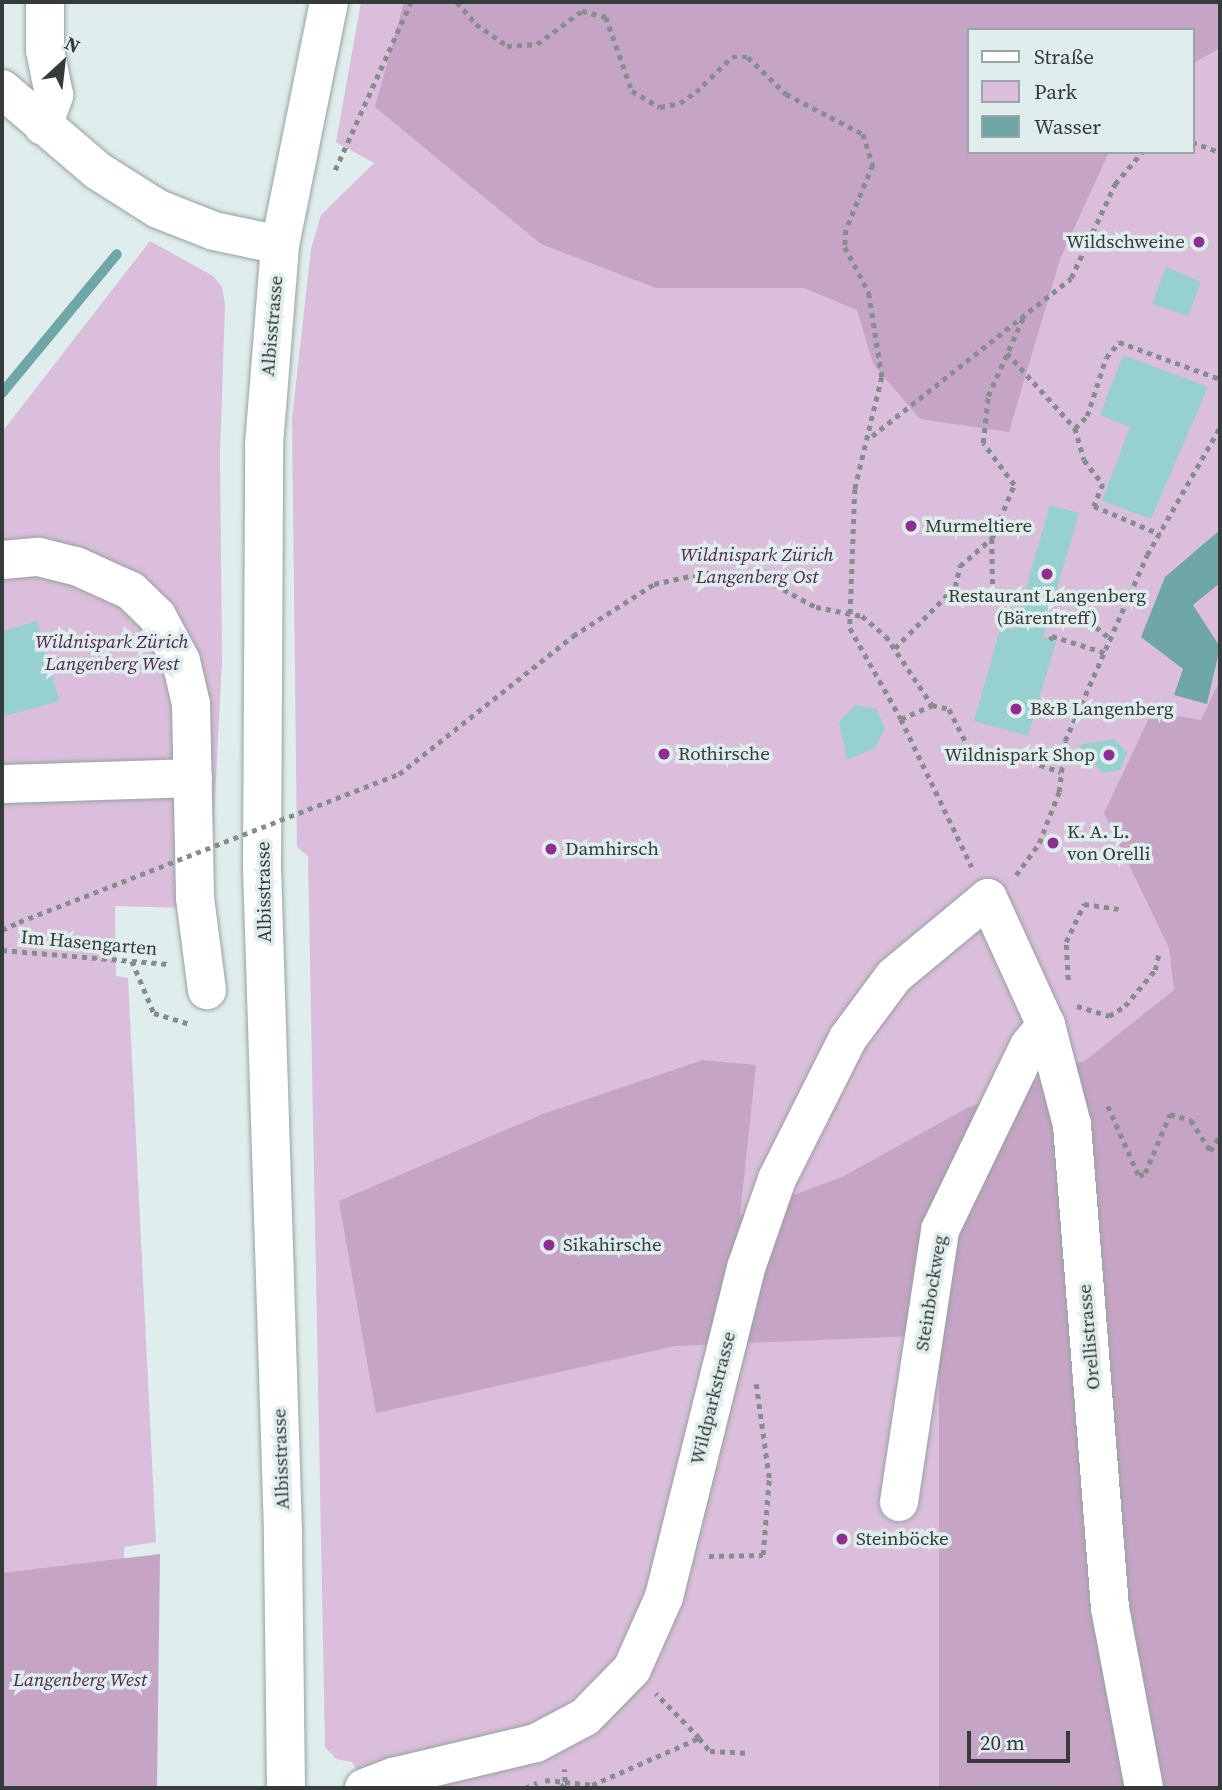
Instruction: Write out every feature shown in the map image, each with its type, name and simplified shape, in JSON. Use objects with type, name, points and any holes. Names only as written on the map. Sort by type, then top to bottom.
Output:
[{"type":"main road","points":[[43,126],[54,95],[45,50],[45,2]]},
{"type":"main road","name":"Albisstrasse","points":[[286,1788],[283,1518],[262,869],[264,445],[280,245],[329,2]]},
{"type":"main road","points":[[2,89],[98,171],[158,209],[214,231],[280,245]]},
{"type":"main road","points":[[2,560],[39,557],[76,566],[131,591],[157,616],[181,661],[191,704],[198,940],[207,990]]},
{"type":"main road","points":[[2,784],[193,778]]},
{"type":"main road","name":"Orellistrasse","points":[[988,898],[1057,1014],[1072,1125],[1110,1608],[1144,1788]]},
{"type":"main road","name":"Wildparkstrasse","points":[[364,1788],[393,1777],[536,1743],[585,1717],[632,1669],[654,1626],[674,1557],[746,1268],[777,1179],[807,1113],[848,1038],[894,976],[988,898]]},
{"type":"main road","name":"Steinbockweg","points":[[899,1502],[940,1230],[1029,1046],[1057,1014]]},
{"type":"path","points":[[346,148],[411,2]]},
{"type":"path","points":[[457,2],[477,24],[507,46],[537,44],[582,11],[606,18],[632,91],[660,107],[680,103],[696,92],[732,57],[748,57],[786,94],[863,134],[873,164],[846,230],[845,247],[869,293],[879,338],[882,377],[871,437],[855,489],[850,628],[901,719],[988,898],[1013,878],[1039,843],[1059,792],[1065,741],[1160,534],[1220,427]]},
{"type":"path","points":[[1194,143],[1220,152]]},
{"type":"path","points":[[871,437],[1071,278],[1115,184],[1140,154]]},
{"type":"path","points":[[993,602],[992,538],[1014,485],[983,443],[988,396],[1023,317]]},
{"type":"path","points":[[1075,428],[1087,416],[1106,358],[1119,342],[1220,379]]},
{"type":"path","points":[[1007,353],[1075,428],[1084,460],[1103,484],[1094,506],[1160,534]]},
{"type":"path","points":[[895,648],[955,587],[960,566],[992,538]]},
{"type":"path","points":[[2,930],[399,774],[573,636],[654,584],[704,573],[738,573],[766,580],[816,607],[862,615],[895,648],[932,705]]},
{"type":"path","points":[[1050,615],[1096,627],[1112,640]]},
{"type":"path","points":[[1050,640],[1052,636],[1106,653]]},
{"type":"path","points":[[901,719],[932,705],[949,709],[971,750],[987,758],[1002,752],[1061,772]]},
{"type":"path","points":[[1068,991],[1066,942],[1084,904],[1119,909]]},
{"type":"path","name":"Im Hasengarten","points":[[2,950],[171,964],[207,990]]},
{"type":"path","points":[[1057,1014],[1109,1016],[1125,1006],[1155,970],[1159,952]]},
{"type":"path","points":[[132,961],[154,1013],[190,1024]]},
{"type":"path","points":[[1106,1101],[1139,1176],[1145,1173],[1170,1114],[1191,1120],[1210,1151],[1220,1135]]},
{"type":"path","points":[[674,1557],[763,1555],[769,1478],[755,1376]]},
{"type":"path","points":[[632,1669],[710,1751],[750,1753]]},
{"type":"path","points":[[561,1788],[565,1782],[592,1785],[699,1738]]},
{"type":"green space","name":"Wildnispark Zürich Langenberg Ost","points":[[361,2],[1220,2],[1220,1788],[367,1788],[352,1762],[336,1759],[325,1747],[308,856],[297,847],[292,419],[311,249],[321,215],[374,163],[336,142]]},
{"type":"green space","points":[[404,2],[1220,2],[1220,48],[1194,63],[1194,28],[967,28],[967,154],[1108,154],[1060,259],[1009,432],[920,419],[873,364],[857,310],[804,288],[656,288],[541,244],[375,107]]},
{"type":"green space","name":"Wildnispark Zürich Langenberg West","points":[[150,241],[213,276],[222,287],[225,305],[220,454],[222,661],[210,898],[183,908],[115,906],[116,976],[128,978],[156,1542],[124,1547],[128,1788],[2,1788],[2,432]]},
{"type":"green space","points":[[1220,680],[1220,1788],[939,1788],[939,1335],[675,1346],[376,1413],[339,1201],[543,1114],[703,1060],[756,1065],[740,1215],[842,1177],[965,1109],[1086,1060],[1174,990],[1169,948],[1104,813],[1152,712],[1201,720]]},
{"type":"green space","name":"Langenberg West","points":[[160,1554],[157,1788],[2,1788],[2,1573]]},
{"type":"water","points":[[1220,530],[1220,583],[1193,605],[1220,647],[1207,704],[1174,695],[1183,669],[1141,637],[1165,577]]},
{"type":"building","points":[[1166,267],[1201,282],[1188,316],[1152,304]]},
{"type":"building","points":[[1123,355],[1208,387],[1151,519],[1102,501],[1130,427],[1100,415]]},
{"type":"building","points":[[1050,505],[1079,513],[1043,637],[1056,642],[1028,736],[974,721],[1001,626],[1014,630]]},
{"type":"building","points":[[37,621],[59,701],[2,717],[2,631]]},
{"type":"building","points":[[855,705],[876,709],[885,728],[875,748],[847,760],[839,722]]},
{"type":"building","name":"Wildnispark Shop","points":[[1115,739],[1127,753],[1120,770],[1103,773],[1077,745]]},
{"type":"waterway","points":[[2,393],[117,254]]},
{"type":"place","name":"Wildschweine","points":[[1199,242]]},
{"type":"place","name":"Murmeltiere","points":[[911,526]]},
{"type":"place","name":"Restaurant Langenberg (Bärentreff)","points":[[1047,574]]},
{"type":"place","name":"B&B Langenberg","points":[[1016,709]]},
{"type":"place","name":"Rothirsche","points":[[664,754]]},
{"type":"place","name":"Wildnispark Shop","points":[[1109,755]]},
{"type":"place","name":"K. A. L. von Orelli","points":[[1053,843]]},
{"type":"place","name":"Damhirsch","points":[[551,849]]},
{"type":"place","name":"Sikahirsche","points":[[549,1245]]},
{"type":"place","name":"Steinböcke","points":[[842,1539]]}]
